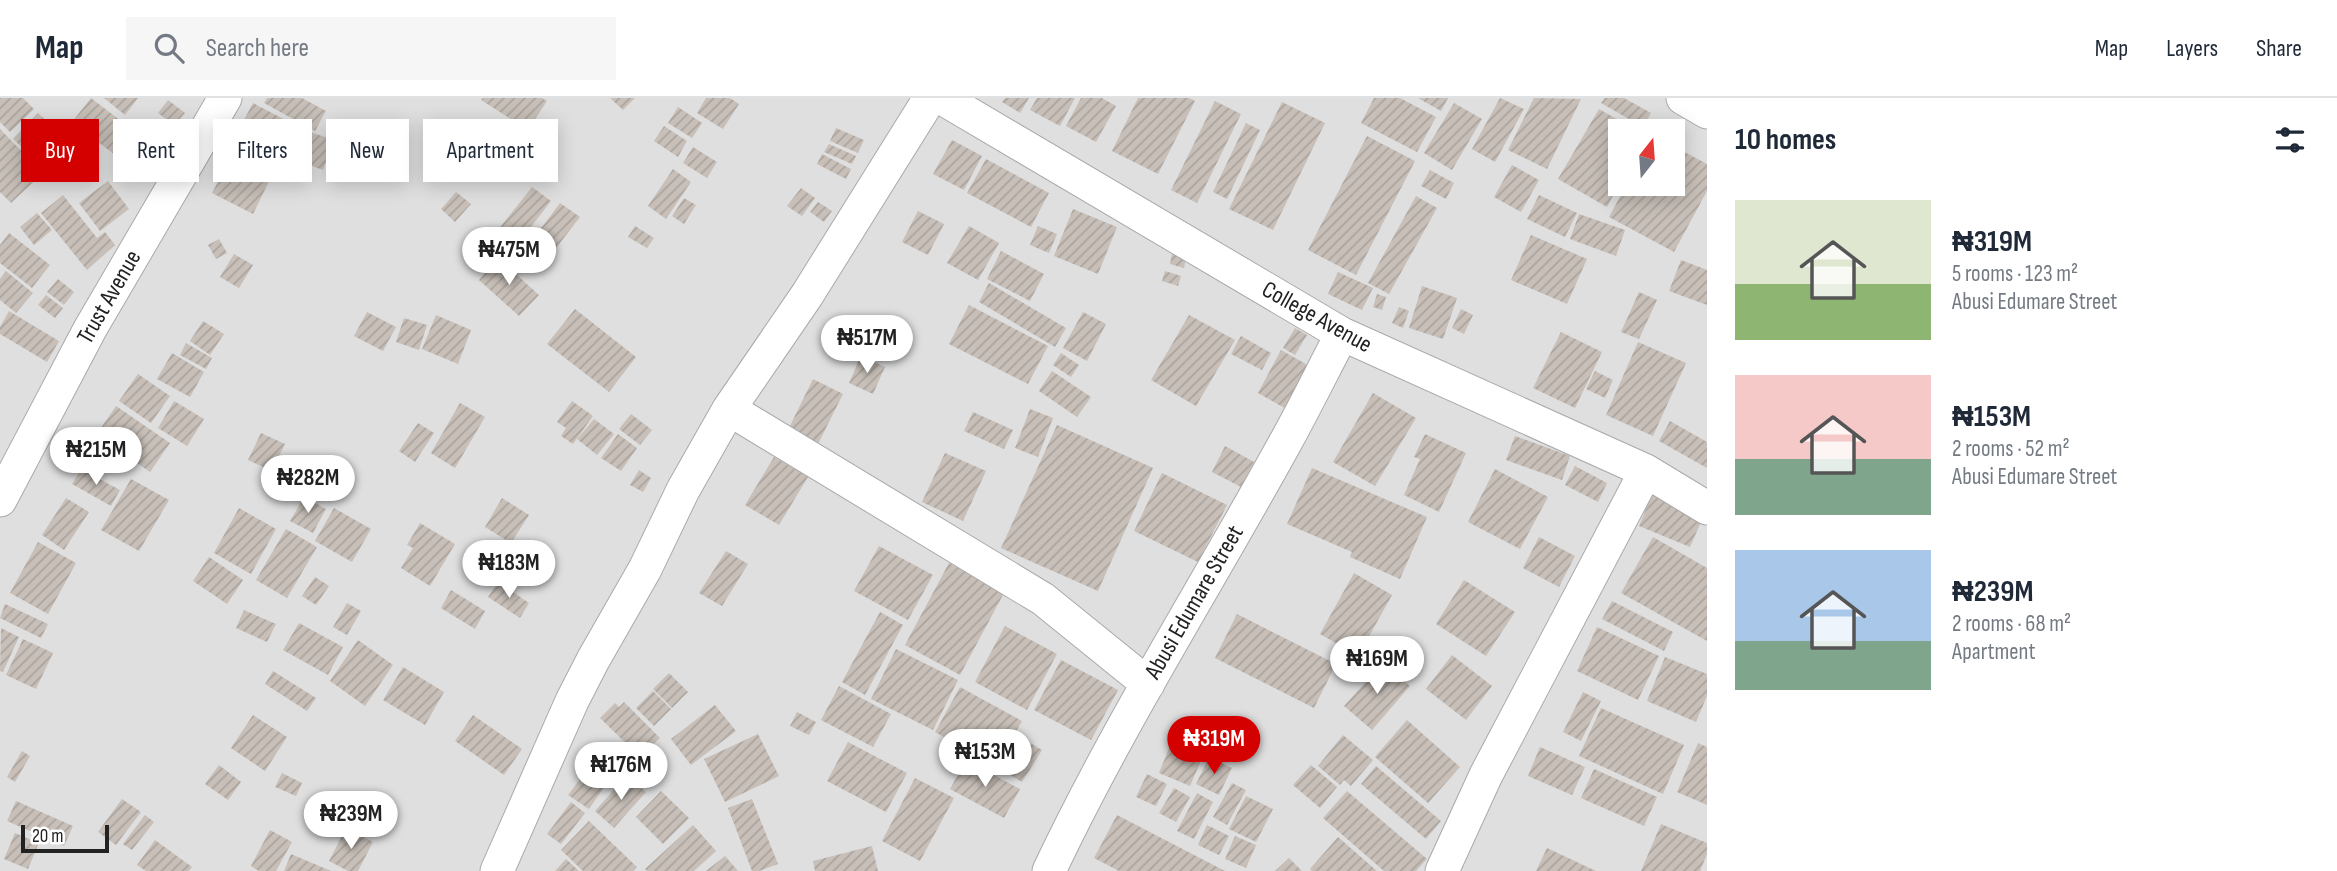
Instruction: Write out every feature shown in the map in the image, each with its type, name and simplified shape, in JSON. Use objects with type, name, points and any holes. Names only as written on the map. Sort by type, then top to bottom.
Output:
[{"type":"street","name":"Trust Avenue","points":[[0,500],[90,329],[225,98]]},
{"type":"street","points":[[497,871],[582,680],[645,569],[683,490],[729,409],[807,295],[930,98]]},
{"type":"street","name":"College Avenue","points":[[942,98],[1342,334],[1646,471],[1707,508]]},
{"type":"street","points":[[1683,98],[1707,112]]},
{"type":"street","name":"Abusi Edumare Street","points":[[1049,871],[1148,684],[1285,442],[1342,334]]},
{"type":"street","points":[[729,409],[1043,599],[1148,684]]},
{"type":"street","points":[[1442,871],[1486,775],[1646,471]]},
{"type":"shaded area","points":[[0,98],[1707,98],[1707,871],[0,871]]},
{"type":"building","points":[[0,98],[23,98],[34,109],[10,132],[0,122]]},
{"type":"building","points":[[91,98],[118,119],[113,119],[113,153],[99,143],[99,119],[74,119]]},
{"type":"building","points":[[104,98],[138,98],[125,115]]},
{"type":"building","points":[[267,98],[302,98],[326,111],[315,131],[312,129],[312,119],[293,119],[264,103]]},
{"type":"building","points":[[542,98],[547,101],[535,119],[511,119],[481,100]]},
{"type":"building","points":[[610,98],[635,98],[623,110]]},
{"type":"building","points":[[706,98],[730,98],[739,104],[723,129],[697,113]]},
{"type":"building","points":[[1005,98],[1029,98],[1020,113],[1002,102]]},
{"type":"building","points":[[1037,98],[1075,98],[1060,126],[1030,110]]},
{"type":"building","points":[[1081,98],[1102,98],[1116,106],[1096,142],[1066,126]]},
{"type":"building","points":[[1138,98],[1189,98],[1195,101],[1158,174],[1112,151]]},
{"type":"building","points":[[1374,98],[1400,98],[1436,117],[1417,152],[1361,123]]},
{"type":"building","points":[[1418,98],[1448,98],[1441,111]]},
{"type":"building","points":[[1500,98],[1524,109],[1495,162],[1472,149]]},
{"type":"building","points":[[1534,98],[1581,99],[1547,169],[1508,150]]},
{"type":"building","points":[[1605,98],[1624,98],[1651,113],[1648,119],[1629,119],[1601,103]]},
{"type":"building","points":[[168,100],[185,113],[180,119],[166,119],[158,113]]},
{"type":"building","points":[[1215,101],[1241,114],[1197,203],[1171,190]]},
{"type":"building","points":[[1282,102],[1325,123],[1273,230],[1229,209]]},
{"type":"building","points":[[253,103],[283,119],[244,119]]},
{"type":"building","points":[[1454,103],[1482,119],[1452,170],[1424,153]]},
{"type":"building","points":[[678,107],[702,123],[692,138],[668,123]]},
{"type":"building","points":[[1599,109],[1617,119],[1608,119],[1608,196],[1613,196],[1607,207],[1558,179]]},
{"type":"building","points":[[38,113],[44,119],[32,119]]},
{"type":"building","points":[[1246,123],[1260,130],[1227,199],[1213,192]]},
{"type":"building","points":[[664,126],[687,141],[678,157],[654,141]]},
{"type":"building","points":[[836,128],[864,140],[858,153],[830,141]]},
{"type":"building","points":[[0,129],[21,150],[21,182],[33,182],[11,203],[0,192]]},
{"type":"building","points":[[21,131],[21,146],[13,139]]},
{"type":"building","points":[[312,133],[326,137],[326,162],[323,170],[312,166]]},
{"type":"building","points":[[1367,136],[1415,161],[1356,275],[1308,250]]},
{"type":"building","points":[[952,140],[982,156],[964,190],[933,174]]},
{"type":"building","points":[[829,144],[856,156],[852,164],[824,152]]},
{"type":"building","points":[[693,147],[717,162],[707,178],[683,163]]},
{"type":"building","points":[[1685,152],[1707,164],[1707,191],[1674,252],[1609,217],[1620,196],[1685,196]]},
{"type":"building","points":[[822,154],[851,169],[846,179],[817,164]]},
{"type":"building","points":[[986,159],[1049,193],[1031,227],[967,193]]},
{"type":"building","points":[[1512,165],[1539,180],[1521,212],[1494,197]]},
{"type":"building","points":[[673,169],[691,182],[666,219],[648,206]]},
{"type":"building","points":[[1430,170],[1454,183],[1446,199],[1421,186]]},
{"type":"building","points":[[108,181],[129,209],[100,231],[79,203]]},
{"type":"building","points":[[218,182],[269,182],[253,214],[212,193]]},
{"type":"building","points":[[532,187],[551,201],[514,249],[494,235]]},
{"type":"building","points":[[801,188],[815,198],[802,216],[787,206]]},
{"type":"building","points":[[456,192],[471,204],[455,222],[441,209]]},
{"type":"building","points":[[63,195],[97,238],[105,232],[115,245],[87,270],[41,213]]},
{"type":"building","points":[[1539,195],[1577,213],[1565,237],[1527,219]]},
{"type":"building","points":[[1416,196],[1437,208],[1389,294],[1368,283]]},
{"type":"building","points":[[684,198],[696,205],[684,224],[672,216]]},
{"type":"building","points":[[818,202],[832,211],[824,222],[810,212]]},
{"type":"building","points":[[560,203],[580,217],[543,265],[524,251]]},
{"type":"building","points":[[1073,209],[1117,227],[1098,274],[1054,256]]},
{"type":"building","points":[[918,211],[944,224],[928,255],[902,242]]},
{"type":"building","points":[[37,213],[52,230],[34,245],[20,227]]},
{"type":"building","points":[[1579,214],[1625,230],[1616,256],[1570,239]]},
{"type":"building","points":[[635,226],[654,238],[647,248],[628,237]]},
{"type":"building","points":[[969,226],[999,243],[978,280],[947,263]]},
{"type":"building","points":[[1038,226],[1057,234],[1049,253],[1030,245]]},
{"type":"building","points":[[9,233],[50,265],[32,288],[0,263],[0,245]]},
{"type":"building","points":[[1531,235],[1587,259],[1567,304],[1511,280]]},
{"type":"building","points":[[219,239],[227,253],[216,259],[208,245]]},
{"type":"building","points":[[1001,251],[1044,274],[1030,301],[987,279]]},
{"type":"building","points":[[234,254],[253,265],[239,288],[220,277]]},
{"type":"building","points":[[1172,254],[1186,258],[1184,268],[1170,264]]},
{"type":"building","points":[[498,258],[539,295],[519,316],[479,280]]},
{"type":"building","points":[[1681,260],[1707,270],[1707,305],[1669,291]]},
{"type":"building","points":[[6,271],[33,293],[16,313],[0,300],[0,279]]},
{"type":"building","points":[[1165,271],[1181,276],[1178,286],[1162,281]]},
{"type":"building","points":[[1338,272],[1373,288],[1362,310],[1328,294]]},
{"type":"building","points":[[58,279],[74,292],[64,305],[47,292]]},
{"type":"building","points":[[989,283],[1066,328],[1055,347],[979,302]]},
{"type":"building","points":[[1422,286],[1457,298],[1443,339],[1409,328]]},
{"type":"building","points":[[1639,292],[1657,300],[1639,339],[1621,332]]},
{"type":"building","points":[[1377,294],[1386,297],[1382,310],[1373,307]]},
{"type":"building","points":[[46,295],[63,308],[55,318],[38,305]]},
{"type":"building","points":[[969,305],[1048,346],[1028,384],[949,344]]},
{"type":"building","points":[[1399,307],[1409,311],[1403,328],[1392,323]]},
{"type":"building","points":[[575,309],[636,357],[609,392],[547,344]]},
{"type":"building","points":[[1461,309],[1473,315],[1464,334],[1452,328]]},
{"type":"building","points":[[9,311],[59,341],[47,362],[0,334],[0,327]]},
{"type":"building","points":[[367,312],[396,327],[383,351],[354,336]]},
{"type":"building","points":[[1083,312],[1106,324],[1087,361],[1063,348]]},
{"type":"building","points":[[436,315],[471,330],[458,364],[422,349]]},
{"type":"building","points":[[1189,315],[1235,340],[1196,406],[1151,380]]},
{"type":"building","points":[[404,318],[427,325],[419,350],[396,342]]},
{"type":"building","points":[[203,321],[224,334],[210,355],[190,341]]},
{"type":"building","points":[[1295,328],[1307,335],[1295,355],[1283,348]]},
{"type":"building","points":[[1561,332],[1602,352],[1575,408],[1533,388]]},
{"type":"building","points":[[1241,336],[1271,353],[1262,370],[1231,354]]},
{"type":"building","points":[[1638,342],[1686,363],[1653,436],[1606,415]]},
{"type":"building","points":[[186,343],[212,358],[206,369],[180,355]]},
{"type":"building","points":[[1281,350],[1311,367],[1288,410],[1258,393]]},
{"type":"building","points":[[172,353],[204,372],[190,397],[157,379]]},
{"type":"building","points":[[1061,353],[1079,365],[1071,377],[1053,365]]},
{"type":"building","points":[[861,356],[885,367],[873,394],[849,383]]},
{"type":"building","points":[[1052,371],[1091,397],[1077,417],[1039,391]]},
{"type":"building","points":[[1595,371],[1613,380],[1605,398],[1586,389]]},
{"type":"building","points":[[138,374],[170,396],[151,423],[119,401]]},
{"type":"building","points":[[813,379],[843,394],[818,444],[788,430]]},
{"type":"building","points":[[1373,393],[1416,418],[1375,486],[1333,462]]},
{"type":"building","points":[[174,401],[204,419],[187,446],[158,428]]},
{"type":"building","points":[[572,401],[593,416],[573,444],[561,436],[566,428],[557,422]]},
{"type":"building","points":[[460,403],[485,417],[455,468],[431,453]]},
{"type":"building","points":[[116,406],[170,443],[150,472],[96,435]]},
{"type":"building","points":[[1030,409],[1053,418],[1038,457],[1015,448]]},
{"type":"building","points":[[973,412],[1013,430],[1004,449],[964,431]]},
{"type":"building","points":[[631,414],[652,430],[640,445],[619,429]]},
{"type":"building","points":[[594,419],[614,434],[597,455],[577,439]]},
{"type":"building","points":[[1670,421],[1707,442],[1707,468],[1659,441]]},
{"type":"building","points":[[418,423],[434,433],[415,462],[399,451]]},
{"type":"building","points":[[1057,425],[1153,468],[1098,591],[1001,548]]},
{"type":"building","points":[[261,433],[285,444],[272,471],[248,460]]},
{"type":"building","points":[[618,434],[637,448],[621,471],[601,458]]},
{"type":"building","points":[[1425,434],[1466,453],[1439,512],[1404,495],[1420,459],[1414,457]]},
{"type":"building","points":[[1515,436],[1570,456],[1562,480],[1506,460]]},
{"type":"building","points":[[1225,446],[1254,462],[1241,487],[1212,472]]},
{"type":"building","points":[[945,453],[986,471],[963,521],[922,502]]},
{"type":"building","points":[[774,457],[808,477],[779,525],[745,505]]},
{"type":"building","points":[[1575,466],[1607,483],[1598,502],[1565,485]]},
{"type":"building","points":[[1312,468],[1427,517],[1400,579],[1350,557],[1352,552],[1287,524]]},
{"type":"building","points":[[81,469],[120,490],[111,506],[72,484]]},
{"type":"building","points":[[1495,469],[1548,497],[1520,549],[1468,522]]},
{"type":"building","points":[[639,470],[651,478],[643,492],[630,485]]},
{"type":"building","points":[[1162,473],[1227,505],[1198,562],[1134,531]]},
{"type":"building","points":[[131,479],[169,500],[139,551],[101,530]]},
{"type":"building","points":[[1652,494],[1704,515],[1690,547],[1639,526]]},
{"type":"building","points":[[304,497],[326,509],[313,533],[290,521]]},
{"type":"building","points":[[66,498],[89,512],[64,550],[42,535]]},
{"type":"building","points":[[502,498],[529,515],[511,543],[485,527]]},
{"type":"building","points":[[239,508],[276,529],[251,574],[214,553]]},
{"type":"building","points":[[334,508],[371,529],[352,562],[315,541]]},
{"type":"building","points":[[420,523],[455,544],[430,586],[401,568],[413,548],[407,545]]},
{"type":"building","points":[[286,529],[317,547],[287,598],[256,580]]},
{"type":"building","points":[[1539,537],[1575,556],[1559,587],[1523,568]]},
{"type":"building","points":[[1653,537],[1707,568],[1707,641],[1621,593]]},
{"type":"building","points":[[38,542],[76,563],[48,614],[10,593]]},
{"type":"building","points":[[879,546],[933,575],[908,620],[854,591]]},
{"type":"building","points":[[726,551],[748,564],[722,606],[699,593]]},
{"type":"building","points":[[209,557],[243,580],[227,604],[193,581]]},
{"type":"building","points":[[949,563],[1004,593],[960,675],[905,645]]},
{"type":"building","points":[[1354,573],[1392,595],[1367,640],[1359,636],[1350,651],[1320,634]]},
{"type":"building","points":[[315,577],[329,586],[316,605],[302,596]]},
{"type":"building","points":[[1464,580],[1515,612],[1486,656],[1436,624]]},
{"type":"building","points":[[498,582],[529,603],[520,618],[488,597]]},
{"type":"building","points":[[451,590],[485,611],[475,629],[441,608]]},
{"type":"building","points":[[1612,601],[1673,632],[1664,651],[1602,619]]},
{"type":"building","points":[[347,603],[361,611],[347,635],[333,627]]},
{"type":"building","points":[[5,604],[48,624],[41,638],[0,618]]},
{"type":"building","points":[[244,610],[276,624],[267,642],[236,628]]},
{"type":"building","points":[[880,612],[903,625],[865,695],[842,682]]},
{"type":"building","points":[[1237,614],[1336,664],[1314,708],[1215,658]]},
{"type":"building","points":[[299,623],[343,647],[328,675],[283,650]]},
{"type":"building","points":[[1005,626],[1057,654],[1027,710],[975,682]]},
{"type":"building","points":[[1597,627],[1659,656],[1638,700],[1577,671]]},
{"type":"building","points":[[1,628],[19,637],[3,672],[0,671]]},
{"type":"building","points":[[23,639],[53,653],[36,689],[6,675]]},
{"type":"building","points":[[358,640],[393,665],[365,706],[330,681]]},
{"type":"building","points":[[896,649],[958,680],[933,730],[871,699]]},
{"type":"building","points":[[1452,655],[1492,686],[1466,720],[1426,689]]},
{"type":"building","points":[[1665,657],[1707,674],[1707,696],[1696,722],[1647,701]]},
{"type":"building","points":[[1061,660],[1118,690],[1091,740],[1034,710]]},
{"type":"building","points":[[1383,663],[1410,686],[1372,730],[1344,706]]},
{"type":"building","points":[[403,667],[444,692],[425,725],[383,700]]},
{"type":"building","points":[[273,671],[316,698],[307,711],[265,684]]},
{"type":"building","points":[[669,673],[688,692],[672,708],[653,689]]},
{"type":"building","points":[[839,686],[891,714],[873,747],[821,720]]},
{"type":"building","points":[[960,687],[1022,721],[996,766],[935,732]]},
{"type":"building","points":[[653,691],[671,709],[654,726],[636,708]]},
{"type":"building","points":[[1583,692],[1601,701],[1581,741],[1563,732]]},
{"type":"building","points":[[624,702],[660,738],[640,757],[600,718],[615,703],[619,707]]},
{"type":"building","points":[[715,705],[736,731],[691,765],[671,739]]},
{"type":"building","points":[[1601,708],[1684,745],[1663,794],[1579,756]]},
{"type":"building","points":[[797,712],[816,722],[809,735],[790,726]]},
{"type":"building","points":[[253,715],[287,737],[265,771],[231,748]]},
{"type":"building","points":[[473,715],[522,749],[504,775],[455,741]]},
{"type":"building","points":[[1407,720],[1460,767],[1428,803],[1375,757]]},
{"type":"building","points":[[758,734],[779,776],[725,802],[704,759]]},
{"type":"building","points":[[1343,735],[1373,760],[1351,786],[1344,780],[1340,785],[1318,766]]},
{"type":"building","points":[[1022,738],[1042,750],[1022,782],[1002,770]]},
{"type":"building","points":[[848,742],[907,773],[886,812],[827,781]]},
{"type":"building","points":[[1171,743],[1203,756],[1190,786],[1159,773]]},
{"type":"building","points":[[1698,743],[1707,747],[1707,805],[1677,792]]},
{"type":"building","points":[[1540,747],[1585,767],[1572,795],[1528,776]]},
{"type":"building","points":[[22,751],[30,756],[15,782],[7,777]]},
{"type":"building","points":[[1209,757],[1232,768],[1219,795],[1196,784]]},
{"type":"building","points":[[966,760],[1020,789],[1004,818],[950,789]]},
{"type":"building","points":[[593,762],[612,776],[589,809],[568,795]]},
{"type":"building","points":[[219,765],[241,782],[228,800],[205,784]]},
{"type":"building","points":[[1311,765],[1337,787],[1320,808],[1293,785]]},
{"type":"building","points":[[1376,766],[1441,821],[1426,839],[1361,784]]},
{"type":"building","points":[[1594,769],[1657,797],[1644,826],[1581,798]]},
{"type":"building","points":[[282,773],[302,783],[296,796],[275,787]]},
{"type":"building","points":[[1147,774],[1167,784],[1156,806],[1136,797]]},
{"type":"building","points":[[627,775],[646,792],[614,828],[595,811]]},
{"type":"building","points":[[915,778],[954,798],[920,861],[882,841]]},
{"type":"building","points":[[1232,783],[1246,790],[1227,825],[1213,817]]},
{"type":"building","points":[[1174,788],[1190,797],[1176,822],[1159,813]]},
{"type":"building","points":[[661,791],[689,818],[663,844],[636,817]]},
{"type":"building","points":[[1347,791],[1427,859],[1416,871],[1384,871],[1323,818]]},
{"type":"building","points":[[1197,793],[1213,802],[1194,839],[1177,831]]},
{"type":"building","points":[[1246,796],[1273,809],[1256,842],[1229,829]]},
{"type":"building","points":[[122,799],[141,812],[116,845],[98,832]]},
{"type":"building","points":[[752,799],[778,864],[759,871],[752,871],[728,808]]},
{"type":"building","points":[[16,801],[73,826],[64,846],[7,821]]},
{"type":"building","points":[[571,802],[585,813],[561,844],[547,834]]},
{"type":"building","points":[[145,815],[154,822],[132,850],[123,844]]},
{"type":"building","points":[[1117,815],[1225,871],[1119,871],[1094,858]]},
{"type":"building","points":[[589,821],[637,867],[633,871],[583,871],[561,850]]},
{"type":"building","points":[[1661,824],[1707,843],[1707,854],[1700,871],[1641,871]]},
{"type":"building","points":[[693,825],[716,851],[694,871],[645,869]]},
{"type":"building","points":[[1207,825],[1229,836],[1219,855],[1198,845]]},
{"type":"building","points":[[346,828],[373,842],[358,871],[348,871],[329,861]]},
{"type":"building","points":[[270,830],[292,842],[276,871],[259,871],[251,866]]},
{"type":"building","points":[[15,833],[39,843],[28,869],[4,859]]},
{"type":"building","points":[[1235,836],[1256,845],[1246,868],[1225,859]]},
{"type":"building","points":[[1338,837],[1377,871],[1312,871],[1310,869]]},
{"type":"building","points":[[155,840],[192,867],[189,871],[146,871],[137,865]]},
{"type":"building","points":[[872,846],[878,871],[815,871],[813,861]]},
{"type":"building","points":[[1547,848],[1596,871],[1536,871]]},
{"type":"building","points":[[291,854],[331,871],[284,871]]},
{"type":"building","points":[[725,856],[738,871],[706,871]]},
{"type":"building","points":[[1289,858],[1302,871],[1275,871]]},
{"type":"building","points":[[566,859],[579,871],[555,871]]}]
